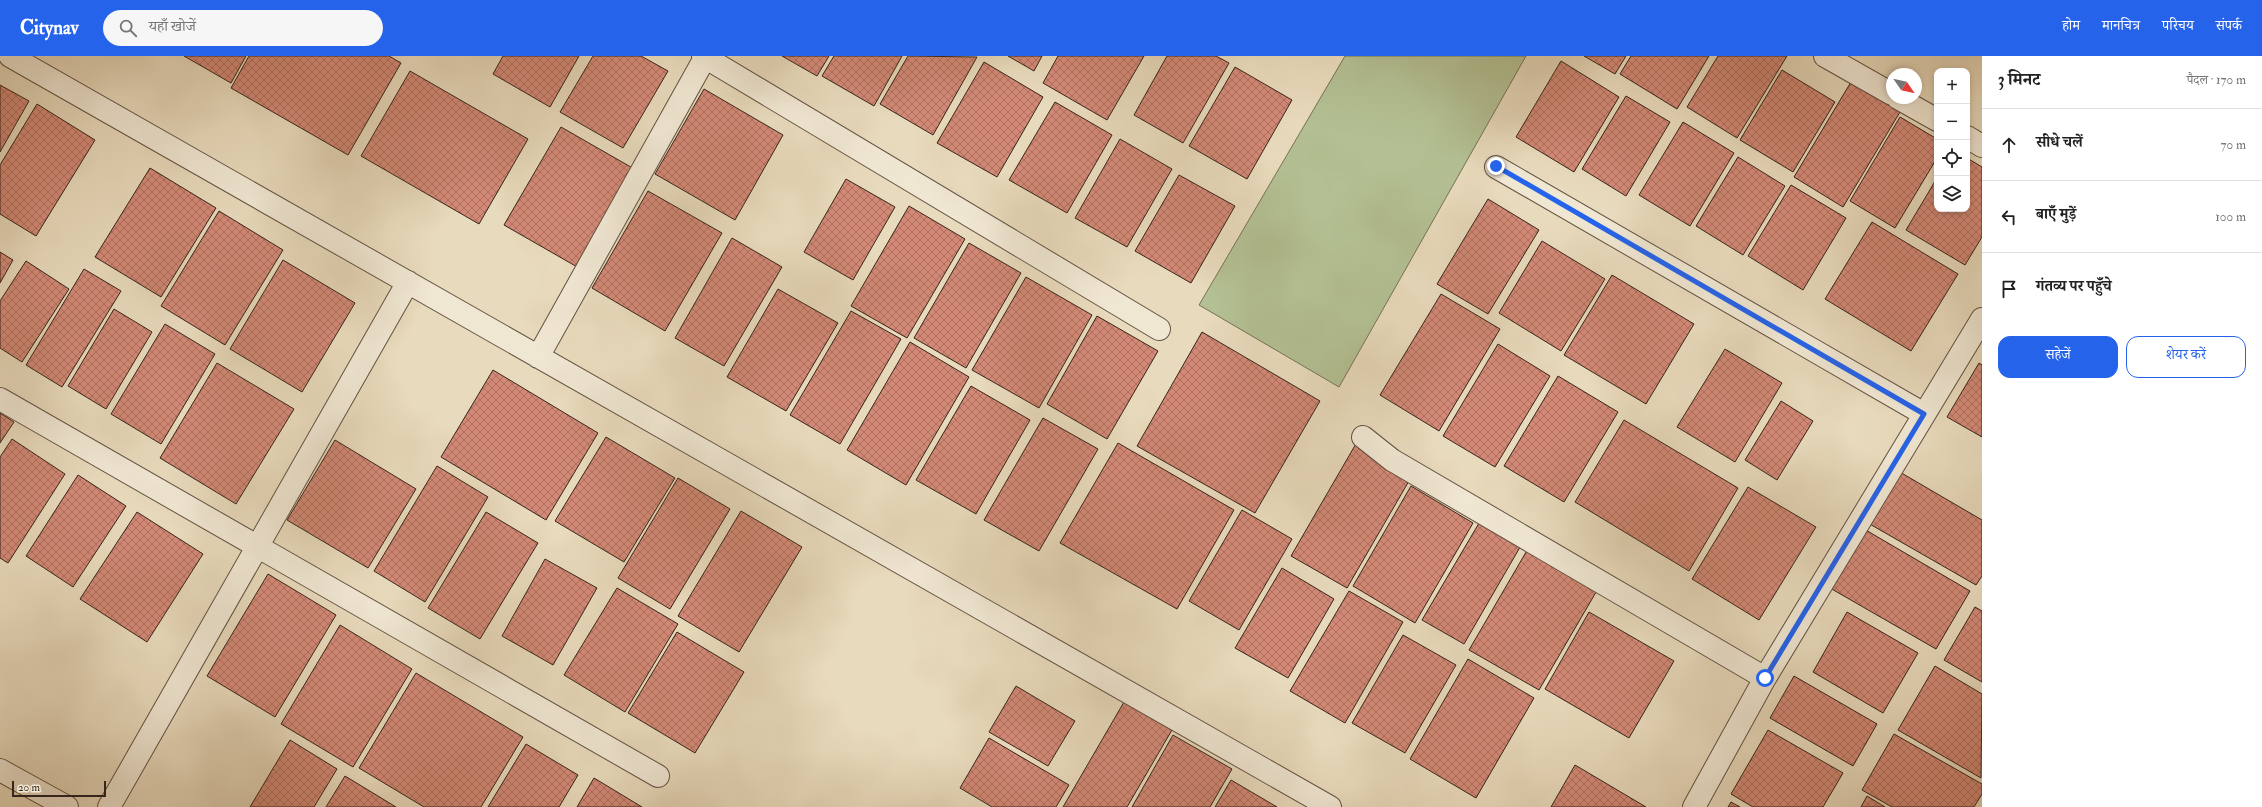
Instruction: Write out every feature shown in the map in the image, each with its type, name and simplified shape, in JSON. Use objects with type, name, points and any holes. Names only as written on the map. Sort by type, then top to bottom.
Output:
[{"type":"street","points":[[10,56],[1330,807]]},
{"type":"street","points":[[538,357],[705,56],[1159,329]]},
{"type":"street","points":[[1825,56],[1886,91]]},
{"type":"street","points":[[1909,104],[1934,118]]},
{"type":"street","points":[[1970,139],[1982,146]]},
{"type":"street","points":[[1496,166],[1924,414]]},
{"type":"street","points":[[109,807],[408,282]]},
{"type":"street","points":[[1694,807],[1765,678],[1982,318]]},
{"type":"street","points":[[0,400],[658,776]]},
{"type":"street","points":[[1363,437],[1392,460],[1765,678]]},
{"type":"street","points":[[0,770],[67,807]]},
{"type":"green space","points":[[1345,56],[1526,56],[1339,387],[1199,305]]},
{"type":"building","points":[[184,56],[246,56],[231,83]]},
{"type":"building","points":[[249,56],[389,56],[401,63],[348,155],[231,88]]},
{"type":"building","points":[[503,56],[579,56],[550,107],[493,74]]},
{"type":"building","points":[[593,56],[641,56],[668,71],[623,148],[560,112]]},
{"type":"building","points":[[782,56],[829,56],[817,76]]},
{"type":"building","points":[[834,56],[902,56],[874,106],[822,76]]},
{"type":"building","points":[[908,56],[977,57],[933,135],[880,104]]},
{"type":"building","points":[[1008,56],[1042,56],[1034,71]]},
{"type":"building","points":[[1058,56],[1144,56],[1107,120],[1043,83]]},
{"type":"building","points":[[1167,56],[1216,56],[1229,63],[1183,143],[1134,115]]},
{"type":"building","points":[[1584,56],[1626,56],[1615,74]]},
{"type":"building","points":[[1631,56],[1709,56],[1677,109],[1620,74]]},
{"type":"building","points":[[1718,56],[1787,56],[1737,138],[1687,107]]},
{"type":"building","points":[[1561,61],[1619,97],[1574,172],[1516,137]]},
{"type":"building","points":[[984,62],[1043,97],[997,177],[937,143]]},
{"type":"building","points":[[1235,67],[1292,100],[1247,179],[1189,146]]},
{"type":"building","points":[[1782,70],[1835,102],[1793,172],[1740,140]]},
{"type":"building","points":[[410,71],[528,139],[479,224],[361,156]]},
{"type":"building","points":[[1851,82],[1900,112],[1843,207],[1794,177]]},
{"type":"building","points":[[0,85],[29,101],[0,152]]},
{"type":"building","points":[[704,89],[783,135],[735,220],[655,174]]},
{"type":"building","points":[[1626,96],[1670,122],[1626,196],[1582,169]]},
{"type":"building","points":[[1055,102],[1112,135],[1067,213],[1009,180]]},
{"type":"building","points":[[37,104],[95,140],[36,236],[0,214],[0,165]]},
{"type":"building","points":[[1900,117],[1934,137],[1934,163],[1895,228],[1850,201]]},
{"type":"building","points":[[1683,122],[1734,153],[1690,226],[1639,195]]},
{"type":"building","points":[[561,127],[636,170],[579,268],[504,225]]},
{"type":"building","points":[[1120,139],[1172,169],[1127,247],[1075,218]]},
{"type":"building","points":[[1738,157],[1785,186],[1743,255],[1696,226]]},
{"type":"building","points":[[1970,160],[1982,167],[1982,237],[1965,265],[1906,230],[1934,183],[1934,212],[1970,212]]},
{"type":"building","points":[[150,168],[216,208],[161,297],[95,257]]},
{"type":"building","points":[[1179,175],[1235,206],[1191,283],[1135,251]]},
{"type":"building","points":[[846,179],[895,207],[853,280],[804,252]]},
{"type":"building","points":[[1791,185],[1846,218],[1803,290],[1748,256]]},
{"type":"building","points":[[648,191],[722,233],[665,331],[592,288]]},
{"type":"building","points":[[1488,199],[1539,230],[1488,314],[1437,284]]},
{"type":"building","points":[[909,206],[965,239],[907,338],[851,306]]},
{"type":"building","points":[[219,211],[283,250],[225,345],[161,306]]},
{"type":"building","points":[[1872,222],[1958,274],[1911,351],[1825,299]]},
{"type":"building","points":[[732,238],[782,267],[724,366],[675,338]]},
{"type":"building","points":[[1542,241],[1605,279],[1561,351],[1499,313]]},
{"type":"building","points":[[969,243],[1021,273],[966,368],[914,338]]},
{"type":"building","points":[[0,252],[13,260],[0,283]]},
{"type":"building","points":[[283,260],[355,303],[302,392],[230,349]]},
{"type":"building","points":[[26,261],[69,289],[22,362],[0,348],[0,301]]},
{"type":"building","points":[[84,269],[121,291],[62,387],[26,365]]},
{"type":"building","points":[[1612,275],[1694,324],[1646,404],[1564,355]]},
{"type":"building","points":[[1026,277],[1092,315],[1039,408],[972,370]]},
{"type":"building","points":[[778,289],[838,323],[786,411],[727,377]]},
{"type":"building","points":[[1441,294],[1500,329],[1439,431],[1380,395]]},
{"type":"building","points":[[114,309],[152,332],[106,409],[68,386]]},
{"type":"building","points":[[851,311],[901,339],[840,444],[790,415]]},
{"type":"building","points":[[1097,316],[1158,351],[1107,439],[1047,404]]},
{"type":"building","points":[[165,324],[215,354],[161,444],[111,414]]},
{"type":"building","points":[[1202,332],[1320,401],[1255,513],[1137,446]]},
{"type":"building","points":[[910,342],[969,377],[906,485],[847,450]]},
{"type":"building","points":[[1498,344],[1550,376],[1495,467],[1443,436]]},
{"type":"building","points":[[1725,349],[1782,383],[1735,462],[1677,427]]},
{"type":"building","points":[[217,363],[294,409],[236,504],[160,458]]},
{"type":"building","points":[[1979,363],[1982,365],[1982,437],[1947,417]]},
{"type":"building","points":[[493,370],[598,433],[546,520],[441,457]]},
{"type":"building","points":[[1558,376],[1618,412],[1564,502],[1504,466]]},
{"type":"building","points":[[971,386],[1030,420],[976,514],[916,480]]},
{"type":"building","points":[[1781,401],[1813,421],[1777,480],[1745,460]]},
{"type":"building","points":[[0,413],[14,422],[0,443]]},
{"type":"building","points":[[1043,418],[1098,449],[1039,551],[984,520]]},
{"type":"building","points":[[1624,420],[1738,488],[1689,571],[1575,502]]},
{"type":"building","points":[[606,437],[675,478],[624,562],[555,521]]},
{"type":"building","points":[[12,439],[65,474],[8,563],[0,558],[0,457]]},
{"type":"building","points":[[335,440],[416,489],[368,568],[287,520]]},
{"type":"building","points":[[1357,442],[1413,474],[1347,588],[1291,556]]},
{"type":"building","points":[[1118,443],[1234,510],[1177,609],[1060,543]]},
{"type":"building","points":[[437,466],[488,497],[425,602],[374,571]]},
{"type":"building","points":[[1898,471],[1982,520],[1982,576],[1976,585],[1868,523]]},
{"type":"building","points":[[78,475],[126,506],[73,587],[26,556]]},
{"type":"building","points":[[678,478],[730,509],[670,609],[618,578]]},
{"type":"building","points":[[1411,486],[1473,523],[1415,623],[1353,586]]},
{"type":"building","points":[[1748,487],[1816,527],[1759,620],[1692,579]]},
{"type":"building","points":[[1242,510],[1292,539],[1239,630],[1189,601]]},
{"type":"building","points":[[741,511],[802,547],[739,652],[678,616]]},
{"type":"building","points":[[137,512],[203,554],[147,642],[80,599]]},
{"type":"building","points":[[486,512],[538,543],[480,639],[428,608]]},
{"type":"building","points":[[1482,518],[1523,542],[1464,644],[1422,620]]},
{"type":"building","points":[[1864,529],[1970,591],[1936,649],[1830,588]]},
{"type":"building","points":[[1529,547],[1599,587],[1539,690],[1469,650]]},
{"type":"building","points":[[545,559],[597,588],[553,665],[502,636]]},
{"type":"building","points":[[1282,568],[1334,599],[1288,678],[1235,648]]},
{"type":"building","points":[[268,574],[336,615],[275,717],[207,676]]},
{"type":"building","points":[[617,588],[678,624],[625,712],[564,675]]},
{"type":"building","points":[[1349,591],[1403,622],[1345,723],[1290,691]]},
{"type":"building","points":[[1975,607],[1982,611],[1982,682],[1944,660]]},
{"type":"building","points":[[1589,612],[1674,661],[1629,738],[1545,689]]},
{"type":"building","points":[[1847,612],[1918,653],[1883,713],[1813,672]]},
{"type":"building","points":[[340,625],[412,669],[353,767],[281,724]]},
{"type":"building","points":[[677,632],[744,672],[695,753],[628,713]]},
{"type":"building","points":[[1403,635],[1456,665],[1405,753],[1352,723]]},
{"type":"building","points":[[1468,659],[1534,698],[1476,798],[1410,759]]},
{"type":"building","points":[[1935,666],[1982,694],[1981,778],[1898,730]]},
{"type":"building","points":[[416,673],[523,737],[481,807],[424,807],[359,768]]},
{"type":"building","points":[[1794,676],[1877,724],[1853,766],[1770,718]]},
{"type":"building","points":[[1016,686],[1075,721],[1048,766],[989,732]]},
{"type":"building","points":[[1124,702],[1172,730],[1127,807],[1063,807]]},
{"type":"building","points":[[1768,730],[1843,773],[1823,807],[1753,807],[1731,794]]},
{"type":"building","points":[[1894,734],[1982,784],[1982,794],[1974,807],[1892,807],[1862,790]]},
{"type":"building","points":[[1173,735],[1232,769],[1210,807],[1132,807]]},
{"type":"building","points":[[989,738],[1069,785],[1056,807],[992,807],[960,788]]},
{"type":"building","points":[[290,740],[337,769],[314,807],[250,807]]},
{"type":"building","points":[[526,744],[578,775],[559,807],[488,807]]},
{"type":"building","points":[[1575,765],[1646,807],[1551,807]]},
{"type":"building","points":[[345,776],[396,807],[326,807]]},
{"type":"building","points":[[594,778],[642,807],[577,807]]},
{"type":"building","points":[[1231,780],[1277,807],[1215,807]]},
{"type":"building","points":[[1867,796],[1885,807],[1861,807]]},
{"type":"building","points":[[1731,802],[1740,807],[1728,807]]},
{"type":"route","points":[[1496,166],[1924,414],[1765,678]]}]
